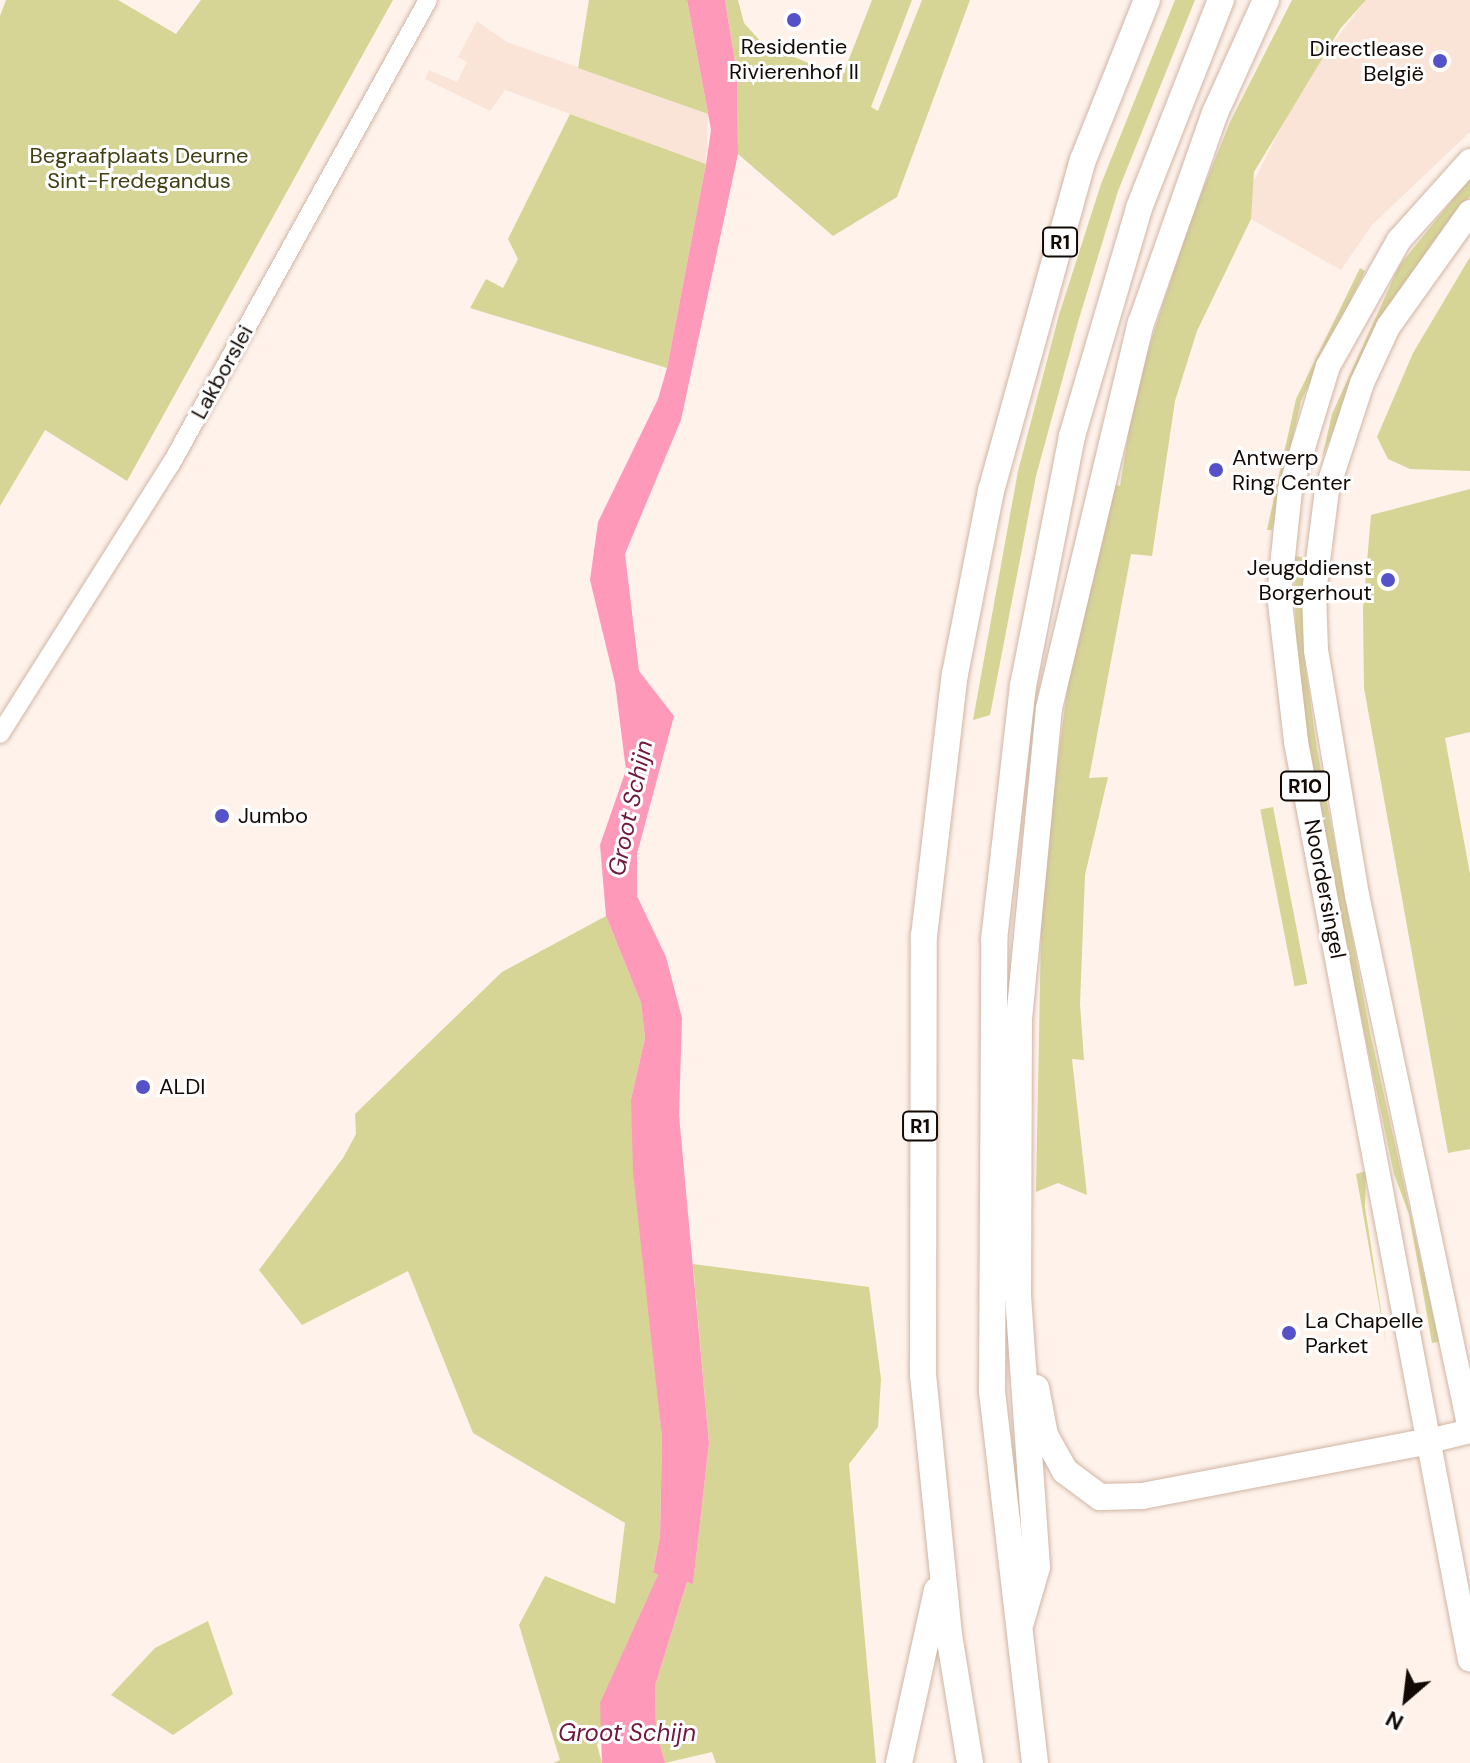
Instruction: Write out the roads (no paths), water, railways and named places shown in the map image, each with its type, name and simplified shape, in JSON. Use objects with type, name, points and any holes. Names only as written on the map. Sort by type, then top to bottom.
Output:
[{"type":"highway","name":"R1","points":[[970,1763],[942,1563],[923,1375],[919,1146],[924,936],[955,674],[991,491],[1083,160],[1147,0]]},
{"type":"highway","points":[[1035,1763],[1017,1633],[992,1392],[990,1150],[994,940],[1023,686],[1051,527],[1113,286],[1221,0]]},
{"type":"highway","points":[[1017,1633],[1037,1567],[1018,1298],[1019,1019],[1049,708],[1141,323],[1215,113],[1266,0]]},
{"type":"highway","points":[[1018,1298],[1045,1435],[1065,1471],[1100,1497],[1142,1496],[1425,1442]]},
{"type":"highway","name":"R1","points":[[899,1763],[942,1563]]},
{"type":"main road","name":"Noordersingel","points":[[1470,161],[1399,240],[1349,322],[1310,417],[1280,549],[1280,636],[1296,742],[1425,1442],[1470,1660]]},
{"type":"main road","name":"Noordersingel","points":[[1470,212],[1409,295],[1362,383],[1327,490],[1314,593],[1316,650],[1357,895],[1470,1430]]},
{"type":"main road","points":[[1425,1442],[1470,1430]]},
{"type":"street","name":"Lakborslei","points":[[0,734],[178,451],[428,0]]},
{"type":"water","name":"Groot Schijn","points":[[687,0],[725,0],[737,74],[738,154],[681,420],[625,554],[639,671],[674,716],[637,854],[637,896],[666,957],[682,1018],[679,1115],[709,1443],[693,1584],[687,1582],[655,1686],[656,1731],[665,1763],[602,1763],[600,1703],[658,1575],[653,1572],[660,1537],[662,1438],[633,1172],[631,1099],[645,1038],[641,1003],[606,916],[600,845],[626,770],[615,683],[590,580],[598,522],[658,399],[667,368],[706,164],[711,130]]},
{"type":"place","name":"Residentie Rivierenhof II","points":[[794,20]]},
{"type":"place","name":"Directlease België","points":[[1440,61]]},
{"type":"place","name":"Antwerp Ring Center","points":[[1216,470]]},
{"type":"place","name":"Jeugddienst Borgerhout","points":[[1388,580]]},
{"type":"place","name":"Jumbo","points":[[222,816]]},
{"type":"place","name":"ALDI","points":[[143,1087]]},
{"type":"place","name":"La Chapelle Parket","points":[[1289,1333]]},
{"type":"park label","name":"Begraafplaats Deurne Sint-Fredegandus","points":[[139,168]]}]
